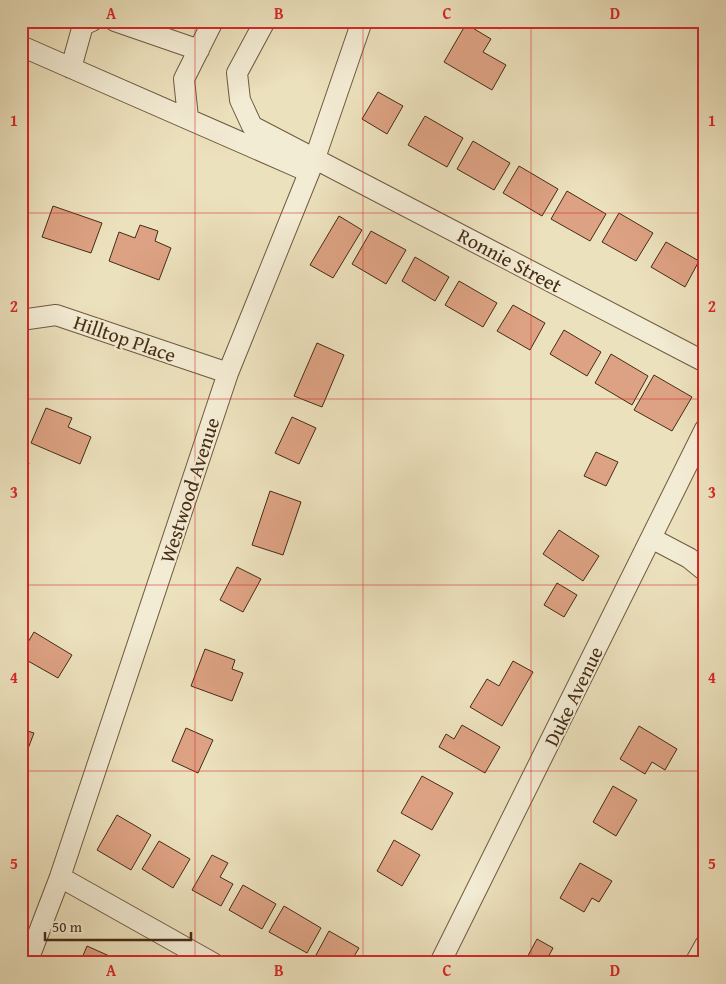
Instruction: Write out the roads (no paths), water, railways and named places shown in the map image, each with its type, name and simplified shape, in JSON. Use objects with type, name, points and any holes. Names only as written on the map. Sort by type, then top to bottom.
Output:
[{"type":"street","points":[[71,68],[83,25],[92,21]]},
{"type":"street","points":[[115,21],[199,50]]},
{"type":"street","points":[[188,118],[184,79],[213,21]]},
{"type":"street","points":[[265,21],[237,73],[240,100],[252,126],[312,165]]},
{"type":"street","name":"Westwood Avenue","points":[[27,963],[60,877],[228,373],[312,165],[362,21]]},
{"type":"street","points":[[21,46],[188,118],[312,165]]},
{"type":"street","name":"Ronnie Street","points":[[312,165],[705,362]]},
{"type":"street","name":"Hilltop Place","points":[[21,320],[56,315],[228,373]]},
{"type":"street","name":"Duke Avenue","points":[[440,963],[705,429]]},
{"type":"street","points":[[651,538],[703,566]]},
{"type":"street","points":[[60,877],[213,963]]},
{"type":"street","points":[[695,963],[705,945]]}]
